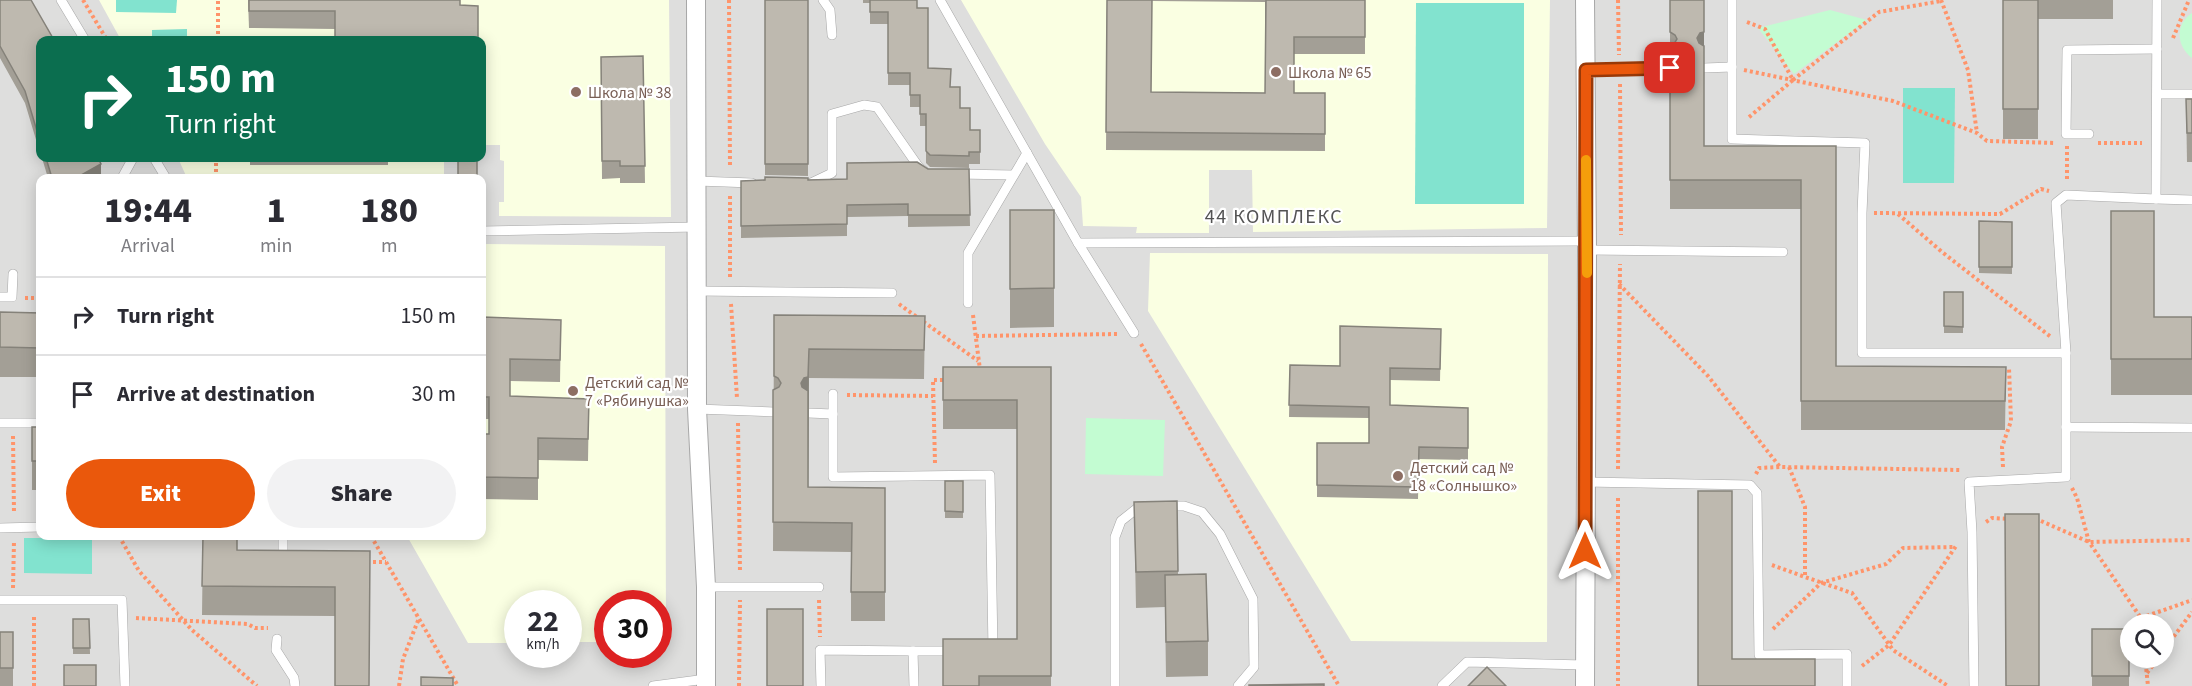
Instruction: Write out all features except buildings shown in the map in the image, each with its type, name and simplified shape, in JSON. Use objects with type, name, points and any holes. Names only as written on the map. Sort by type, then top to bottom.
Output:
[{"type":"street","points":[[696,0],[698,409],[706,587],[706,682]]},
{"type":"street","points":[[1585,0],[1585,686]]},
{"type":"lane","points":[[61,0],[83,36]]},
{"type":"lane","points":[[823,0],[830,10],[832,35]]},
{"type":"lane","points":[[940,0],[1078,243],[1134,333]]},
{"type":"lane","points":[[1732,0],[1732,139],[1865,143],[1862,213],[1862,353],[2066,350]]},
{"type":"lane","points":[[2156,199],[2157,0]]},
{"type":"lane","points":[[2089,134],[2066,134],[2067,50],[2157,49]]},
{"type":"lane","points":[[1704,68],[1732,67]]},
{"type":"lane","points":[[1586,70],[1670,68]]},
{"type":"lane","points":[[2157,94],[2192,94]]},
{"type":"lane","points":[[802,183],[813,183],[832,173],[832,114],[864,105],[877,107],[918,166],[928,174],[939,174]]},
{"type":"lane","points":[[968,303],[968,252],[1027,153]]},
{"type":"lane","points":[[950,174],[1013,175]]},
{"type":"lane","points":[[698,181],[766,183]]},
{"type":"lane","points":[[1974,686],[1969,482],[2066,477],[2066,350],[2056,203],[2066,195],[2192,200]]},
{"type":"lane","points":[[486,231],[698,227]]},
{"type":"lane","points":[[1078,243],[1586,246],[1621,250],[1783,252]]},
{"type":"lane","points":[[0,297],[12,297],[13,274]]},
{"type":"lane","points":[[698,291],[892,292]]},
{"type":"lane","points":[[833,394],[833,477],[990,476],[993,650],[982,650]]},
{"type":"lane","points":[[698,409],[774,412]]},
{"type":"lane","points":[[808,413],[833,414]]},
{"type":"lane","points":[[0,423],[36,423]]},
{"type":"lane","points":[[2066,427],[2192,428]]},
{"type":"lane","points":[[1585,482],[1750,485],[1757,494],[1759,655],[1847,654],[1847,682]]},
{"type":"lane","points":[[1115,686],[1114,537],[1121,521],[1140,506],[1184,506],[1202,512],[1220,534],[1253,599],[1254,667],[1238,686]]},
{"type":"lane","points":[[0,528],[36,528]]},
{"type":"lane","points":[[283,540],[282,559],[293,560]]},
{"type":"lane","points":[[706,587],[819,587]]},
{"type":"lane","points":[[0,600],[122,600],[125,686]]},
{"type":"lane","points":[[277,639],[276,650],[294,678],[295,686]]},
{"type":"lane","points":[[821,686],[820,650],[970,651]]},
{"type":"lane","points":[[913,651],[914,686]]},
{"type":"lane","points":[[1442,686],[1467,662],[1585,665]]},
{"type":"lane","points":[[653,686],[706,682]]},
{"type":"path","points":[[83,0],[105,36]]},
{"type":"path","points":[[218,0],[218,36]]},
{"type":"path","points":[[729,0],[730,291],[738,409],[739,686]]},
{"type":"path","points":[[1618,0],[1621,250],[1618,284],[1618,686]]},
{"type":"path","points":[[1732,67],[1793,80],[1893,101],[1977,133],[1968,70],[1941,0],[1880,12],[1793,80],[1732,131]]},
{"type":"path","points":[[1732,17],[1765,29],[1793,80]]},
{"type":"path","points":[[2067,153],[2068,177]]},
{"type":"path","points":[[1862,213],[2000,213],[2040,189],[2066,195]]},
{"type":"path","points":[[1898,213],[1942,252],[2066,350]]},
{"type":"path","points":[[1618,284],[1708,376],[1780,467]]},
{"type":"path","points":[[892,292],[894,300],[979,362]]},
{"type":"path","points":[[968,303],[972,305],[981,380]]},
{"type":"path","points":[[976,336],[1134,333],[1339,686]]},
{"type":"path","points":[[2004,481],[2002,447],[2011,421],[2009,352]]},
{"type":"path","points":[[935,476],[933,380],[952,380]]},
{"type":"path","points":[[833,394],[933,396]]},
{"type":"path","points":[[1750,485],[1758,468],[1780,467],[1960,469],[1969,482]]},
{"type":"path","points":[[1789,467],[1804,507],[1805,577]]},
{"type":"path","points":[[2066,477],[2077,498],[2089,542],[2138,614]]},
{"type":"path","points":[[1847,682],[1889,645],[1955,547],[1992,518],[2012,519]]},
{"type":"path","points":[[2031,520],[2041,521],[2089,542],[2192,540]]},
{"type":"path","points":[[121,540],[139,571],[184,621],[257,686]]},
{"type":"path","points":[[373,540],[458,686]]},
{"type":"path","points":[[1759,643],[1821,583],[1886,564],[1903,548],[1955,547]]},
{"type":"path","points":[[1758,560],[1852,593],[1893,650],[1948,686]]},
{"type":"path","points":[[363,562],[387,562]]},
{"type":"path","points":[[819,587],[820,650]]},
{"type":"path","points":[[2152,614],[2192,600]]},
{"type":"path","points":[[34,601],[34,686]]},
{"type":"path","points":[[2174,636],[2192,612]]},
{"type":"path","points":[[123,618],[248,624],[255,628],[278,627]]},
{"type":"path","points":[[399,686],[403,659],[419,618]]},
{"type":"path","points":[[2146,668],[2148,686]]},
{"type":"path","points":[[2147,673],[2151,668]]},
{"type":"shaded area","name":"44 КОМПЛЕКС","points":[[0,0],[2192,0],[2192,686],[0,686]]},
{"type":"shaded area","name":"Школа № 38","points":[[99,0],[669,0],[671,217],[499,216],[499,202],[504,202],[504,161],[500,160],[500,145],[486,145],[486,36],[119,36]]},
{"type":"shaded area","points":[[116,0],[177,0],[176,13],[116,12]]},
{"type":"shaded area","name":"Школа № 65","points":[[961,0],[1550,0],[1547,228],[1253,232],[1252,170],[1209,170],[1209,233],[1136,233],[1137,227],[1083,226],[1081,197],[1045,144]]},
{"type":"shaded area","points":[[1416,3],[1524,3],[1524,204],[1415,204]]},
{"type":"shaded area","points":[[187,29],[187,36],[152,36],[152,30]]},
{"type":"shaded area","points":[[1903,88],[1955,88],[1954,183],[1903,183]]},
{"type":"shaded area","points":[[180,162],[444,162],[444,174],[185,174]]},
{"type":"shaded area","name":"Детский сад № 7 «Рябинушка»","points":[[486,244],[665,246],[666,590],[594,590],[594,642],[582,642],[582,590],[504,590],[504,643],[468,643],[409,540],[486,540]]},
{"type":"shaded area","name":"Детский сад № 18 «Солнышко»","points":[[1150,253],[1548,254],[1547,642],[1351,641],[1148,311]]},
{"type":"shaded area","points":[[24,538],[92,540],[92,574],[24,573]]},
{"type":"green space","points":[[1830,10],[1867,20],[1794,74],[1758,28]]},
{"type":"green space","points":[[2192,13],[2192,58],[2180,41],[2180,29]]},
{"type":"green space","points":[[1086,418],[1165,420],[1163,476],[1085,474]]},
{"type":"slow traffic","points":[[1586,160],[1587,273]]},
{"type":"place","name":"Школа № 65","points":[[1276,72]]},
{"type":"place","name":"Школа № 38","points":[[576,92]]},
{"type":"place","name":"Детский сад № 7 «Рябинушка»","points":[[573,391]]},
{"type":"place","name":"Детский сад № 18 «Солнышко»","points":[[1398,476]]},
{"type":"district","name":"44 КОМПЛЕКС","points":[[1274,216]]},
{"type":"route","points":[[1585,551],[1586,70],[1670,68]]}]
